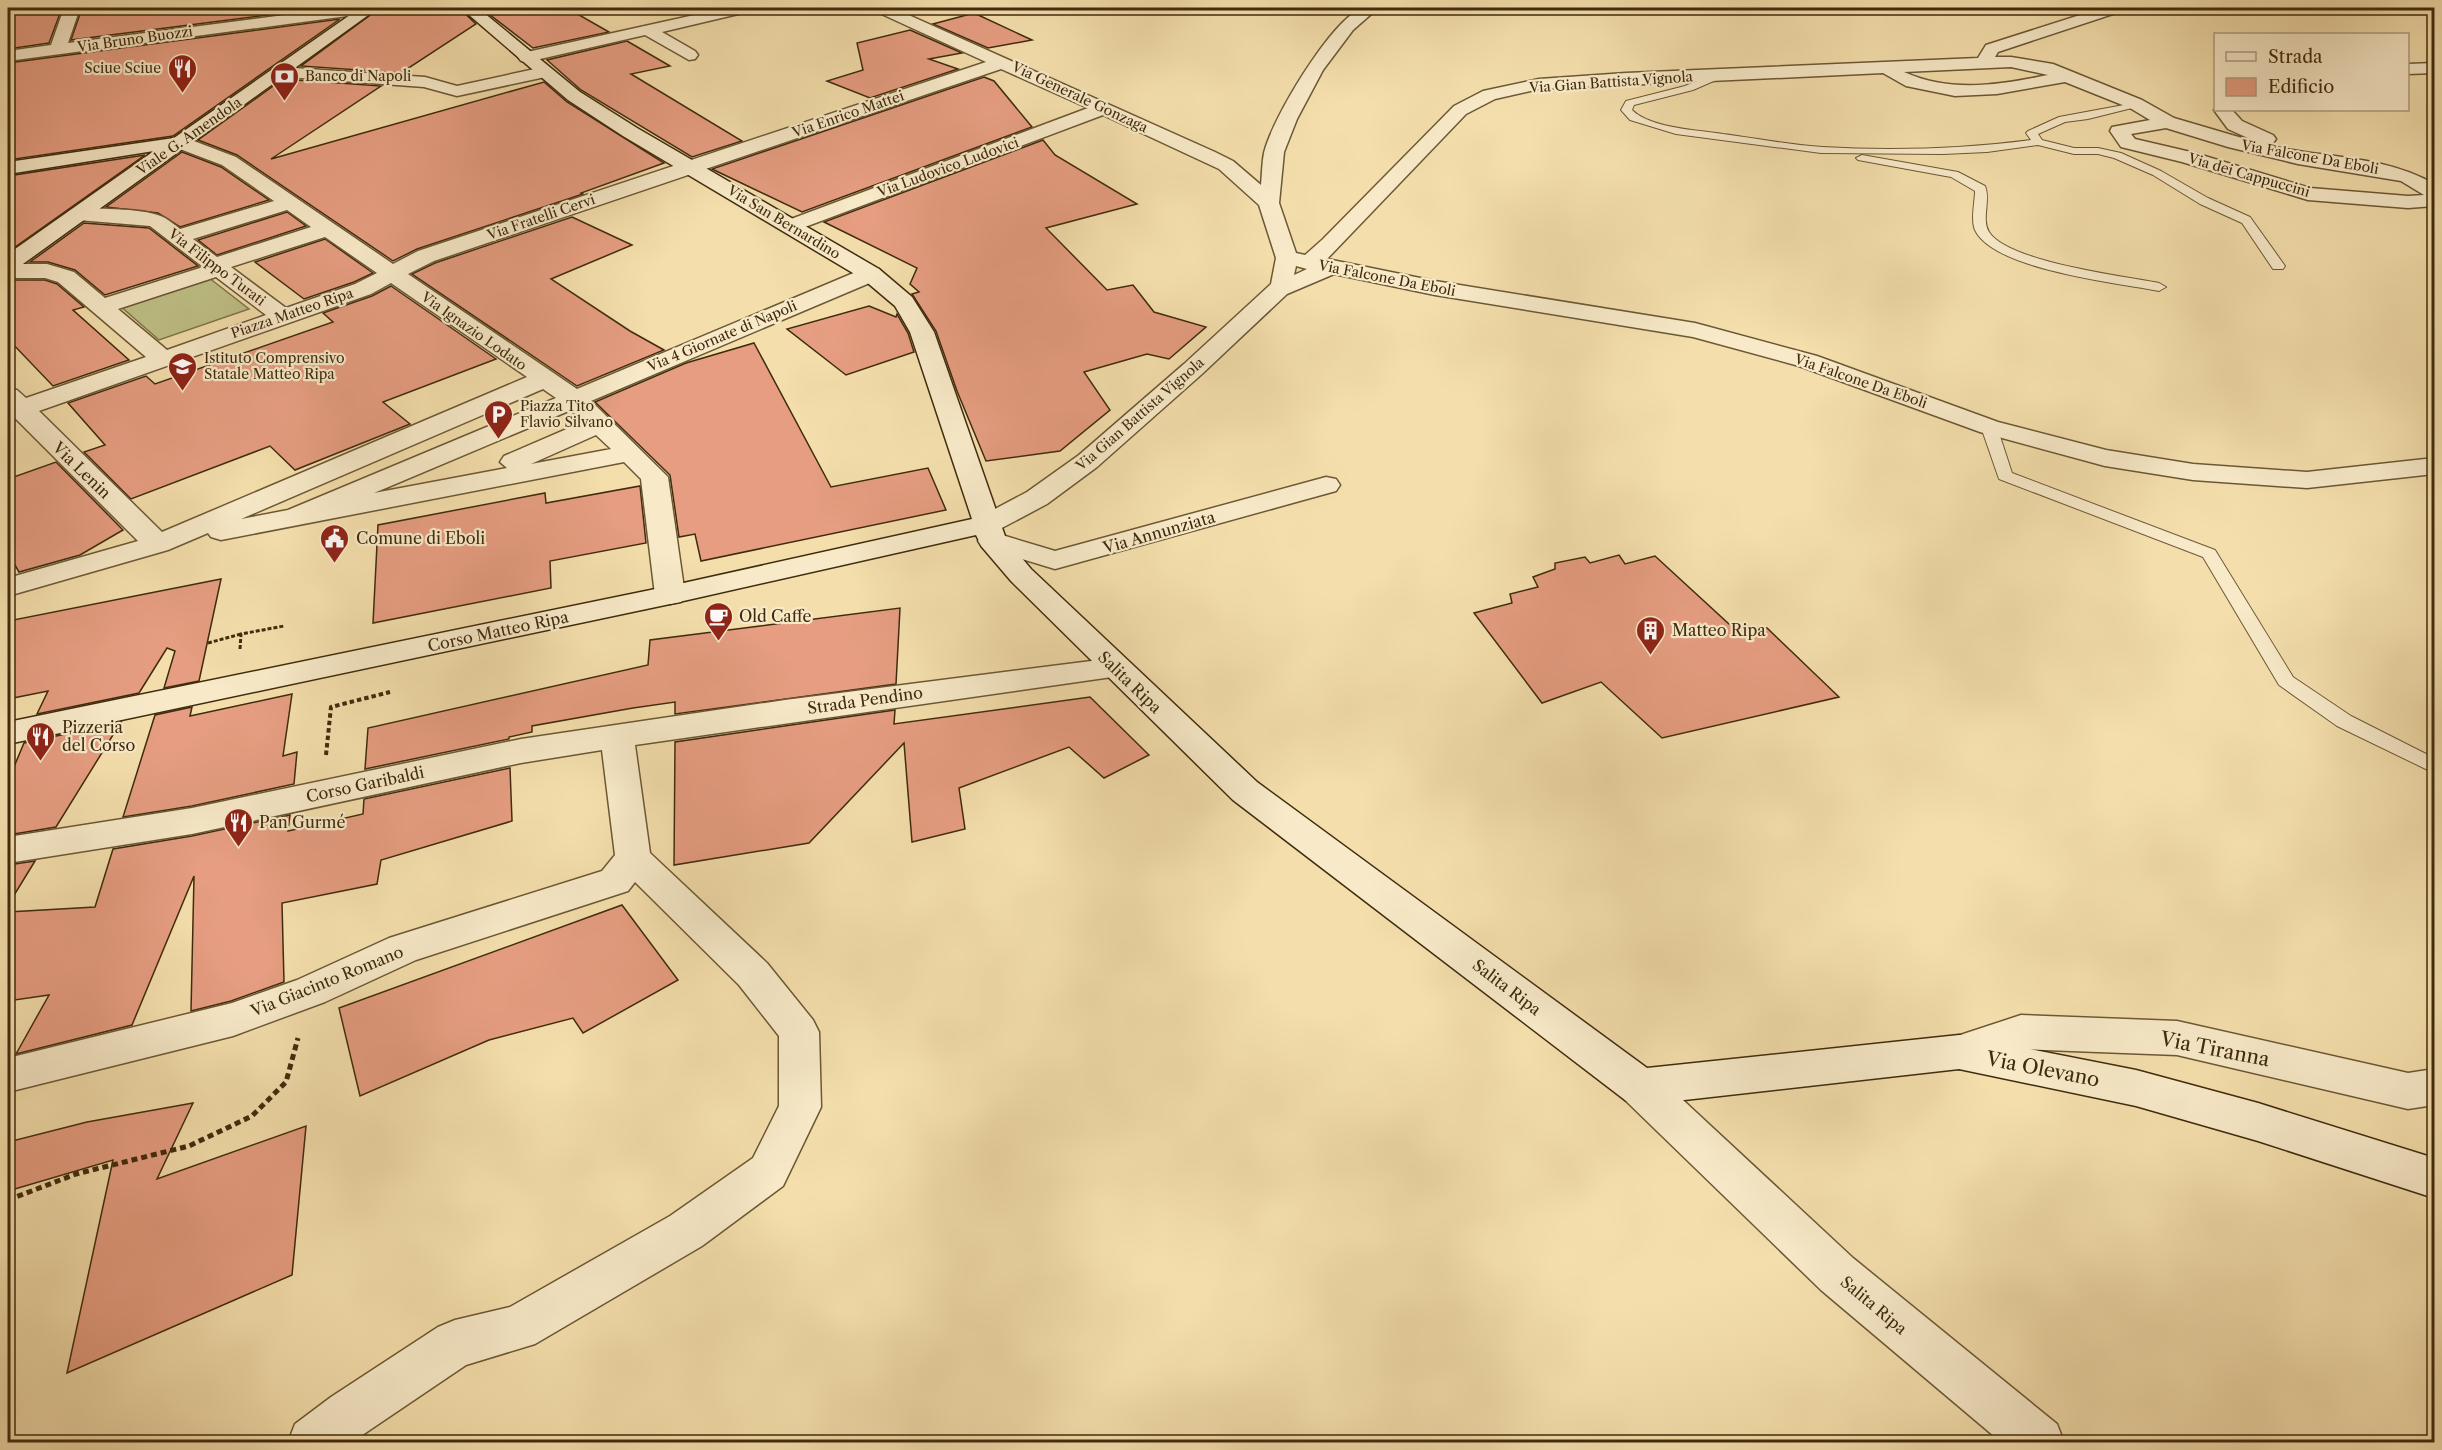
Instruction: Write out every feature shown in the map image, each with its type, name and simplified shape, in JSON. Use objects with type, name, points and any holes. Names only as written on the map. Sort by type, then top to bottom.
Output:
[{"type":"street","points":[[58,49],[72,8]]},
{"type":"street","name":"Via Bruno Buozzi","points":[[8,56],[370,8]]},
{"type":"street","name":"Viale G. Amendola","points":[[8,264],[370,8]]},
{"type":"street","name":"Via San Bernardino","points":[[469,8],[573,96],[871,274],[904,302],[922,332],[990,532]]},
{"type":"street","points":[[527,57],[648,30],[719,10],[746,8]]},
{"type":"street","name":"Via Generale Gonzaga","points":[[881,8],[1106,108],[1191,153],[1243,163]]},
{"type":"street","points":[[1269,203],[1273,158],[1288,119],[1315,69],[1347,27],[1370,8]]},
{"type":"street","points":[[1984,62],[1992,49],[2116,8]]},
{"type":"street","points":[[648,30],[688,55]]},
{"type":"street","name":"Via Enrico Mattei","points":[[692,167],[1004,62]]},
{"type":"street","name":"Via Falcone Da Eboli","points":[[1946,65],[2011,62],[2047,68],[2136,104],[2167,122],[2235,143],[2298,158],[2380,170],[2408,177],[2434,191]]},
{"type":"street","name":"Via Gian Battista Vignola","points":[[1309,263],[1331,244],[1460,110],[1489,95],[1539,84],[1946,65]]},
{"type":"street","points":[[1884,68],[1908,81],[1943,92],[1976,92],[2067,76]]},
{"type":"street","points":[[2409,69],[2434,69]]},
{"type":"street","points":[[279,72],[425,82],[457,91],[544,72]]},
{"type":"street","name":"Via Ludovico Ludovici","points":[[790,226],[1061,130],[1106,108]]},
{"type":"street","points":[[2224,111],[2235,125],[2269,141],[2354,159],[2380,170]]},
{"type":"street","name":"Via dei Cappuccini","points":[[2167,122],[2119,131],[2128,143],[2188,157],[2308,194],[2408,202],[2434,201]]},
{"type":"street","points":[[8,168],[179,142]]},
{"type":"street","name":"Via Ignazio Lodato","points":[[179,142],[229,161],[573,398],[654,477],[670,596]]},
{"type":"street","points":[[1273,158],[1243,163],[1269,203],[1287,258],[1279,289]]},
{"type":"street","name":"Via Fratelli Cervi","points":[[392,272],[426,256],[692,167]]},
{"type":"street","points":[[177,237],[289,203]]},
{"type":"street","name":"Via Filippo Turati","points":[[78,214],[133,217],[156,221],[283,317]]},
{"type":"street","points":[[100,307],[327,229]]},
{"type":"street","name":"Via Falcone Da Eboli","points":[[1287,258],[1435,288],[1695,330],[1808,361],[1989,427],[2105,458],[2193,472],[2307,480],[2434,466]]},
{"type":"street","name":"Via Gian Battista Vignola","points":[[990,532],[1088,461],[1193,369],[1279,289],[1334,266]]},
{"type":"street","points":[[8,272],[47,271],[66,277],[162,359]]},
{"type":"street","name":"Piazza Matteo Ripa","points":[[14,402],[162,359],[363,289],[392,272]]},
{"type":"street","name":"Via 4 Giornate di Napoli","points":[[295,517],[871,274]]},
{"type":"street","points":[[158,544],[544,379]]},
{"type":"street","name":"Via Lenin","points":[[14,402],[158,544]]},
{"type":"street","points":[[463,485],[599,424]]},
{"type":"street","points":[[8,587],[158,544],[630,453]]},
{"type":"street","name":"Via Annunziata","points":[[990,532],[1056,560],[1326,485]]},
{"type":"street","name":"Corso Matteo Ripa","points":[[8,733],[990,532]]},
{"type":"street","name":"Salita Ripa","points":[[990,532],[1021,575],[1115,668],[1245,790],[1640,1087],[1837,1274],[2039,1443]]},
{"type":"street","name":"Strada Pendino","points":[[617,738],[875,698],[1115,668]]},
{"type":"street","points":[[313,1443],[348,1414],[455,1344],[518,1328],[686,1231],[768,1172],[800,1107],[799,1032],[753,974],[633,858],[617,738]]},
{"type":"street","name":"Corso Garibaldi","points":[[8,850],[192,821],[510,753],[617,738]]},
{"type":"street","name":"Via Giacinto Romano","points":[[8,1075],[233,1019],[311,991],[403,949],[615,881],[633,858]]},
{"type":"street","name":"Via Tiranna","points":[[1959,1052],[2021,1032],[2177,1038],[2408,1091],[2434,1087]]},
{"type":"street","name":"Via Olevano","points":[[1640,1087],[1959,1052],[2136,1088],[2258,1122],[2434,1178]]},
{"type":"lane","points":[[1719,75],[1689,88],[1630,103],[1626,110],[1634,118],[1676,131],[1821,150],[1953,174],[1981,189],[1981,230],[1989,244],[2014,255],[2047,265],[2159,287]]},
{"type":"lane","points":[[2038,142],[2032,133],[2049,124],[2136,104]]},
{"type":"lane","points":[[1821,150],[1954,151],[2038,142],[2074,151],[2098,151],[2117,155],[2157,173],[2204,201],[2246,220],[2278,266]]},
{"type":"lane","points":[[1989,427],[2005,476],[2209,554],[2286,681],[2344,722],[2434,766]]},
{"type":"path","points":[[208,643],[242,634]]},
{"type":"path","points":[[322,794],[331,707],[400,689]]},
{"type":"path","points":[[8,1200],[76,1173],[189,1146],[252,1116],[286,1082],[311,991]]},
{"type":"green space","points":[[208,277],[249,309],[159,340],[119,305]]},
{"type":"building","points":[[17,8],[62,8],[49,43],[8,49],[8,37]]},
{"type":"building","points":[[82,8],[324,8],[71,40]]},
{"type":"building","points":[[380,8],[459,8],[476,24],[401,73],[301,66]]},
{"type":"building","points":[[481,8],[567,8],[609,32],[533,48]]},
{"type":"building","points":[[974,13],[1032,40],[988,48],[933,24]]},
{"type":"building","points":[[340,19],[173,136],[8,160],[8,63]]},
{"type":"building","points":[[910,30],[962,53],[929,59],[958,69],[870,98],[827,81],[863,70],[857,43]]},
{"type":"building","points":[[627,41],[670,66],[631,74],[742,141],[692,157],[581,90],[547,60]]},
{"type":"building","points":[[984,77],[994,81],[1032,127],[802,212],[712,169]]},
{"type":"building","points":[[283,79],[381,86],[271,159],[544,82],[567,102],[664,163],[581,193],[583,194],[417,249],[393,261],[237,155],[198,140]]},
{"type":"building","points":[[1043,140],[1055,155],[1137,204],[1046,228],[1107,290],[1133,285],[1154,312],[1206,327],[1169,359],[1147,354],[1084,372],[1110,410],[1060,451],[986,461],[957,391],[936,331],[912,294],[919,292],[910,284],[917,268],[824,222]]},
{"type":"building","points":[[182,152],[221,167],[269,200],[180,227],[158,213],[106,207]]},
{"type":"building","points":[[145,155],[8,252],[8,176]]},
{"type":"building","points":[[287,212],[306,226],[217,255],[198,240]]},
{"type":"building","points":[[572,217],[632,245],[551,279],[630,331],[664,350],[577,386],[412,274],[435,263]]},
{"type":"building","points":[[84,223],[149,228],[198,266],[105,295],[75,270],[48,262],[30,262]]},
{"type":"building","points":[[325,239],[373,273],[304,299],[255,262]]},
{"type":"building","points":[[8,280],[45,280],[57,284],[84,307],[73,310],[129,360],[53,386],[8,339]]},
{"type":"building","points":[[391,286],[496,359],[383,402],[410,424],[295,470],[270,446],[131,499],[84,452],[105,445],[68,403],[146,376],[155,384],[333,322],[323,313],[372,296]]},
{"type":"building","points":[[869,306],[896,317],[897,314],[908,333],[914,352],[846,375],[787,329]]},
{"type":"building","points":[[754,343],[831,487],[928,468],[946,510],[701,561],[695,534],[679,537],[670,475],[595,402],[686,363]]},
{"type":"building","points":[[56,462],[123,530],[80,555],[19,572],[8,553],[8,479]]},
{"type":"building","points":[[640,486],[646,543],[550,561],[551,588],[373,623],[378,525],[545,493],[546,503]]},
{"type":"building","name":"Matteo Ripa","points":[[1619,555],[1625,564],[1655,556],[1729,624],[1767,628],[1839,697],[1662,738],[1601,682],[1542,703],[1474,613],[1512,603],[1510,594],[1538,587],[1533,577],[1555,569],[1555,563],[1585,557],[1590,563]]},
{"type":"building","points":[[221,579],[199,681],[164,688],[175,651],[167,648],[139,693],[37,714],[48,691],[8,699],[8,621]]},
{"type":"building","points":[[900,608],[896,684],[675,714],[675,702],[633,708],[532,726],[532,732],[509,737],[509,739],[365,769],[368,728],[648,665],[650,640]]},
{"type":"building","points":[[292,694],[283,756],[297,752],[294,784],[192,806],[123,817],[155,715],[192,707],[190,716]]},
{"type":"building","points":[[1090,697],[1149,755],[1104,778],[1069,747],[959,788],[965,829],[912,842],[904,743],[809,843],[674,865],[675,742],[895,710],[894,724]]},
{"type":"building","points":[[121,722],[56,827],[8,835],[8,781],[24,743]]},
{"type":"building","points":[[510,768],[512,821],[381,860],[377,884],[282,903],[284,982],[231,1001],[191,1011],[194,876],[132,1025],[16,1054],[49,995],[8,1001],[8,912],[95,907],[113,849],[192,836],[290,815],[288,831],[363,814],[364,799]]},
{"type":"building","points":[[35,861],[8,905],[8,865]]},
{"type":"building","points":[[622,905],[678,980],[583,1033],[573,1018],[489,1040],[360,1096],[339,1008]]},
{"type":"building","points":[[193,1103],[157,1179],[306,1126],[292,1275],[67,1373],[113,1160],[8,1191],[8,1142],[87,1122]]},
{"type":"place","name":"Sciue Sciue","points":[[182,94]]},
{"type":"place","name":"Banco di Napoli","points":[[284,102]]},
{"type":"place","name":"Istituto Comprensivo Statale Matteo Ripa","points":[[183,392]]},
{"type":"place","name":"Piazza Tito Flavio Silvano","points":[[499,440]]},
{"type":"place","name":"Comune di Eboli","points":[[335,564]]},
{"type":"place","name":"Old Caffe","points":[[718,642]]},
{"type":"place","name":"Matteo Ripa","points":[[1651,656]]},
{"type":"place","name":"Pizzeria del Corso","points":[[41,762]]},
{"type":"place","name":"Pan Gurmé","points":[[238,848]]}]
